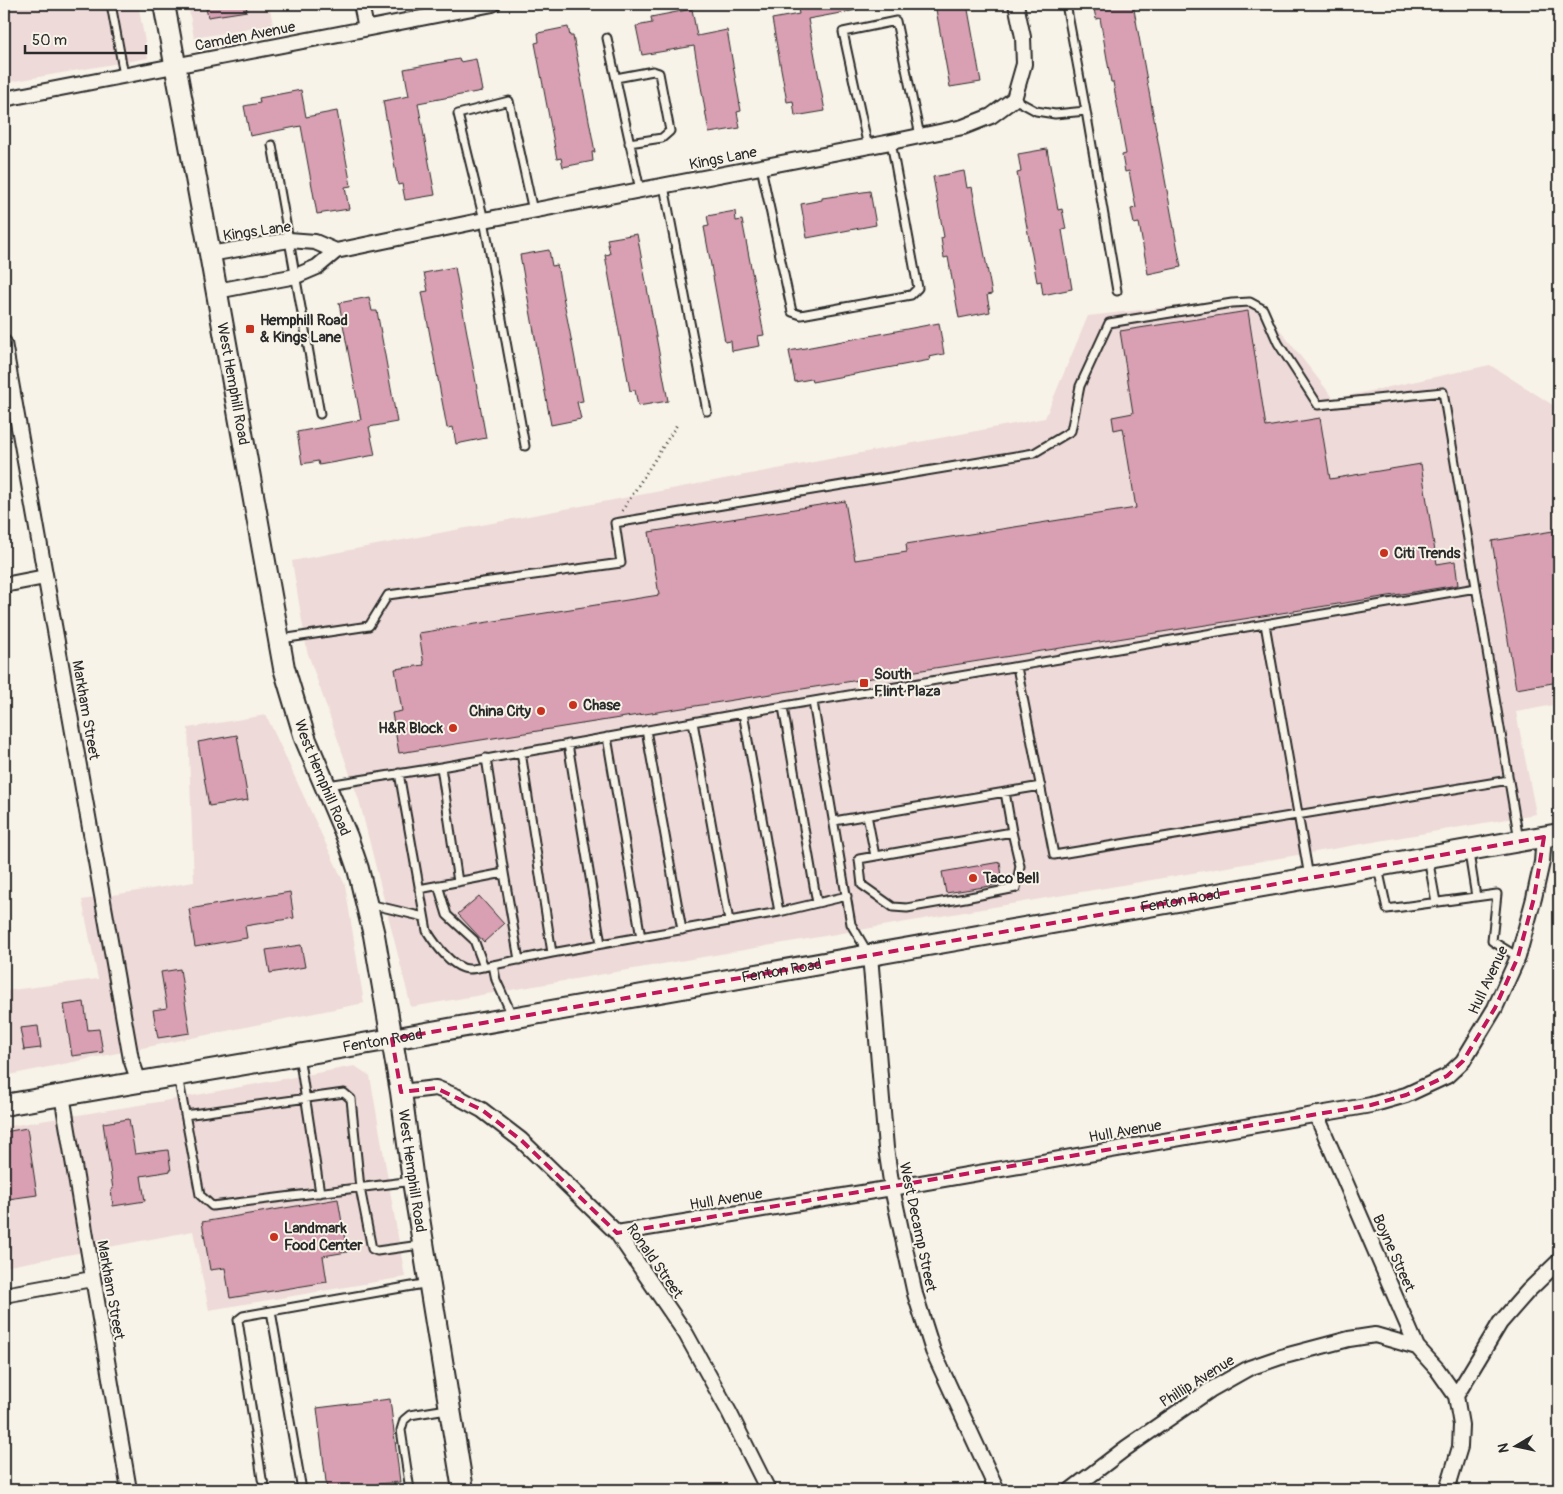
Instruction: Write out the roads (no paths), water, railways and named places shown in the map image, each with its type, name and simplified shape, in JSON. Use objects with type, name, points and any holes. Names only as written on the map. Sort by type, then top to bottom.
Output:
[{"type":"street","name":"West Hemphill Road","points":[[164,4],[284,668],[305,738],[347,837],[367,903],[401,1092],[413,1181],[463,1490]]},
{"type":"street","points":[[361,4],[366,28]]},
{"type":"street","name":"Camden Avenue","points":[[4,99],[493,4]]},
{"type":"street","points":[[1014,99],[1024,64],[1023,36],[1016,4]]},
{"type":"street","name":"Kings Lane","points":[[217,291],[296,276],[317,267],[336,251],[533,210],[868,147],[962,127],[991,116],[1014,99]]},
{"type":"street","name":"Kings Lane","points":[[210,254],[289,240],[315,242],[336,251]]},
{"type":"street","name":"Markham Street","points":[[4,343],[131,1059],[139,1082]]},
{"type":"street","points":[[4,586],[46,577]]},
{"type":"street","name":"Fenton Road","points":[[4,1105],[513,1018],[1552,835]]},
{"type":"street","name":"Hull Avenue","points":[[617,1233],[892,1188],[1371,1105],[1406,1095],[1446,1076],[1463,1061],[1495,1008],[1518,957],[1542,862],[1552,835]]},
{"type":"street","name":"West Decamp Street","points":[[870,955],[886,1148],[892,1188],[915,1294],[933,1351],[997,1490]]},
{"type":"street","name":"Ronald Street","points":[[401,1092],[436,1088],[482,1110],[521,1140],[617,1233],[686,1334],[729,1412],[768,1490]]},
{"type":"street","name":"Markham Street","points":[[62,1095],[129,1490]]},
{"type":"street","name":"Boyne Street","points":[[1316,1114],[1417,1346],[1437,1369],[1456,1396]]},
{"type":"street","points":[[1447,1490],[1460,1447],[1462,1424],[1456,1396],[1500,1323],[1528,1291],[1559,1262]]},
{"type":"street","points":[[4,1295],[92,1279]]},
{"type":"street","name":"Phillip Avenue","points":[[1071,1490],[1126,1448],[1203,1395],[1249,1368],[1281,1357],[1349,1339],[1375,1335],[1417,1346]]},
{"type":"lane","points":[[111,4],[124,75]]},
{"type":"lane","points":[[1066,4],[1116,291]]},
{"type":"lane","points":[[868,147],[843,32],[896,21],[920,136]]},
{"type":"lane","points":[[607,38],[640,191]]},
{"type":"lane","points":[[616,78],[653,72],[659,74],[670,131],[662,138],[629,143]]},
{"type":"lane","points":[[1014,99],[1036,111],[1055,114],[1086,111]]},
{"type":"lane","points":[[525,446],[484,220],[458,114],[510,101],[533,210]]},
{"type":"lane","points":[[761,167],[792,312],[801,315],[912,295],[918,288],[891,142]]},
{"type":"lane","points":[[272,145],[320,414]]},
{"type":"lane","points":[[664,186],[707,411]]},
{"type":"lane","points":[[279,639],[369,626],[388,596],[621,563],[615,523],[1034,452],[1071,431],[1080,386],[1109,323],[1232,303],[1250,302],[1262,309],[1278,343],[1318,405],[1443,392],[1519,840]]},
{"type":"lane","points":[[325,785],[441,767],[743,713],[1476,588]]},
{"type":"lane","points":[[1265,624],[1309,878]]},
{"type":"lane","points":[[1017,667],[1042,786],[1054,855],[1509,780]]},
{"type":"lane","points":[[813,702],[852,924],[870,955]]},
{"type":"lane","points":[[783,707],[817,902]]},
{"type":"lane","points":[[743,713],[779,912]]},
{"type":"lane","points":[[693,722],[729,921]]},
{"type":"lane","points":[[646,730],[682,930]]},
{"type":"lane","points":[[607,737],[642,938]]},
{"type":"lane","points":[[568,744],[601,944]]},
{"type":"lane","points":[[521,752],[552,953]]},
{"type":"lane","points":[[486,758],[519,960]]},
{"type":"lane","points":[[441,767],[458,882]]},
{"type":"lane","points":[[399,773],[427,931],[435,944],[453,963],[468,969],[779,912],[847,896]]},
{"type":"lane","points":[[834,821],[1042,786]]},
{"type":"lane","points":[[1005,792],[1020,866],[1016,888],[908,908],[893,907],[862,885],[859,860],[1012,832]]},
{"type":"lane","points":[[867,815],[875,856]]},
{"type":"lane","points":[[1468,850],[1476,897]]},
{"type":"lane","points":[[1428,856],[1436,902]]},
{"type":"lane","points":[[1378,865],[1387,909],[1497,894],[1492,941],[1518,957]]},
{"type":"lane","points":[[419,889],[504,873]]},
{"type":"lane","points":[[438,885],[447,915],[474,940],[484,966]]},
{"type":"lane","points":[[367,903],[424,917]]},
{"type":"lane","points":[[493,965],[496,980],[513,1018]]},
{"type":"lane","points":[[298,1055],[320,1193]]},
{"type":"lane","points":[[178,1076],[200,1195],[212,1206],[413,1181]]},
{"type":"lane","points":[[186,1115],[344,1093],[351,1099],[360,1188],[372,1249],[377,1251],[423,1245]]},
{"type":"lane","points":[[267,1490],[262,1479],[238,1320],[243,1316],[429,1283]]},
{"type":"lane","points":[[271,1311],[302,1490]]},
{"type":"lane","points":[[410,1490],[400,1430],[404,1420],[410,1415],[450,1409]]},
{"type":"place","name":"Hemphill Road & Kings Lane","points":[[250,329]]},
{"type":"place","name":"Citi Trends","points":[[1384,553]]},
{"type":"place","name":"South Flint Plaza","points":[[864,683]]},
{"type":"place","name":"Chase","points":[[573,705]]},
{"type":"place","name":"China City","points":[[541,711]]},
{"type":"place","name":"H&R Block","points":[[453,728]]},
{"type":"place","name":"Taco Bell","points":[[973,878]]},
{"type":"place","name":"Landmark Food Center","points":[[274,1237]]}]
